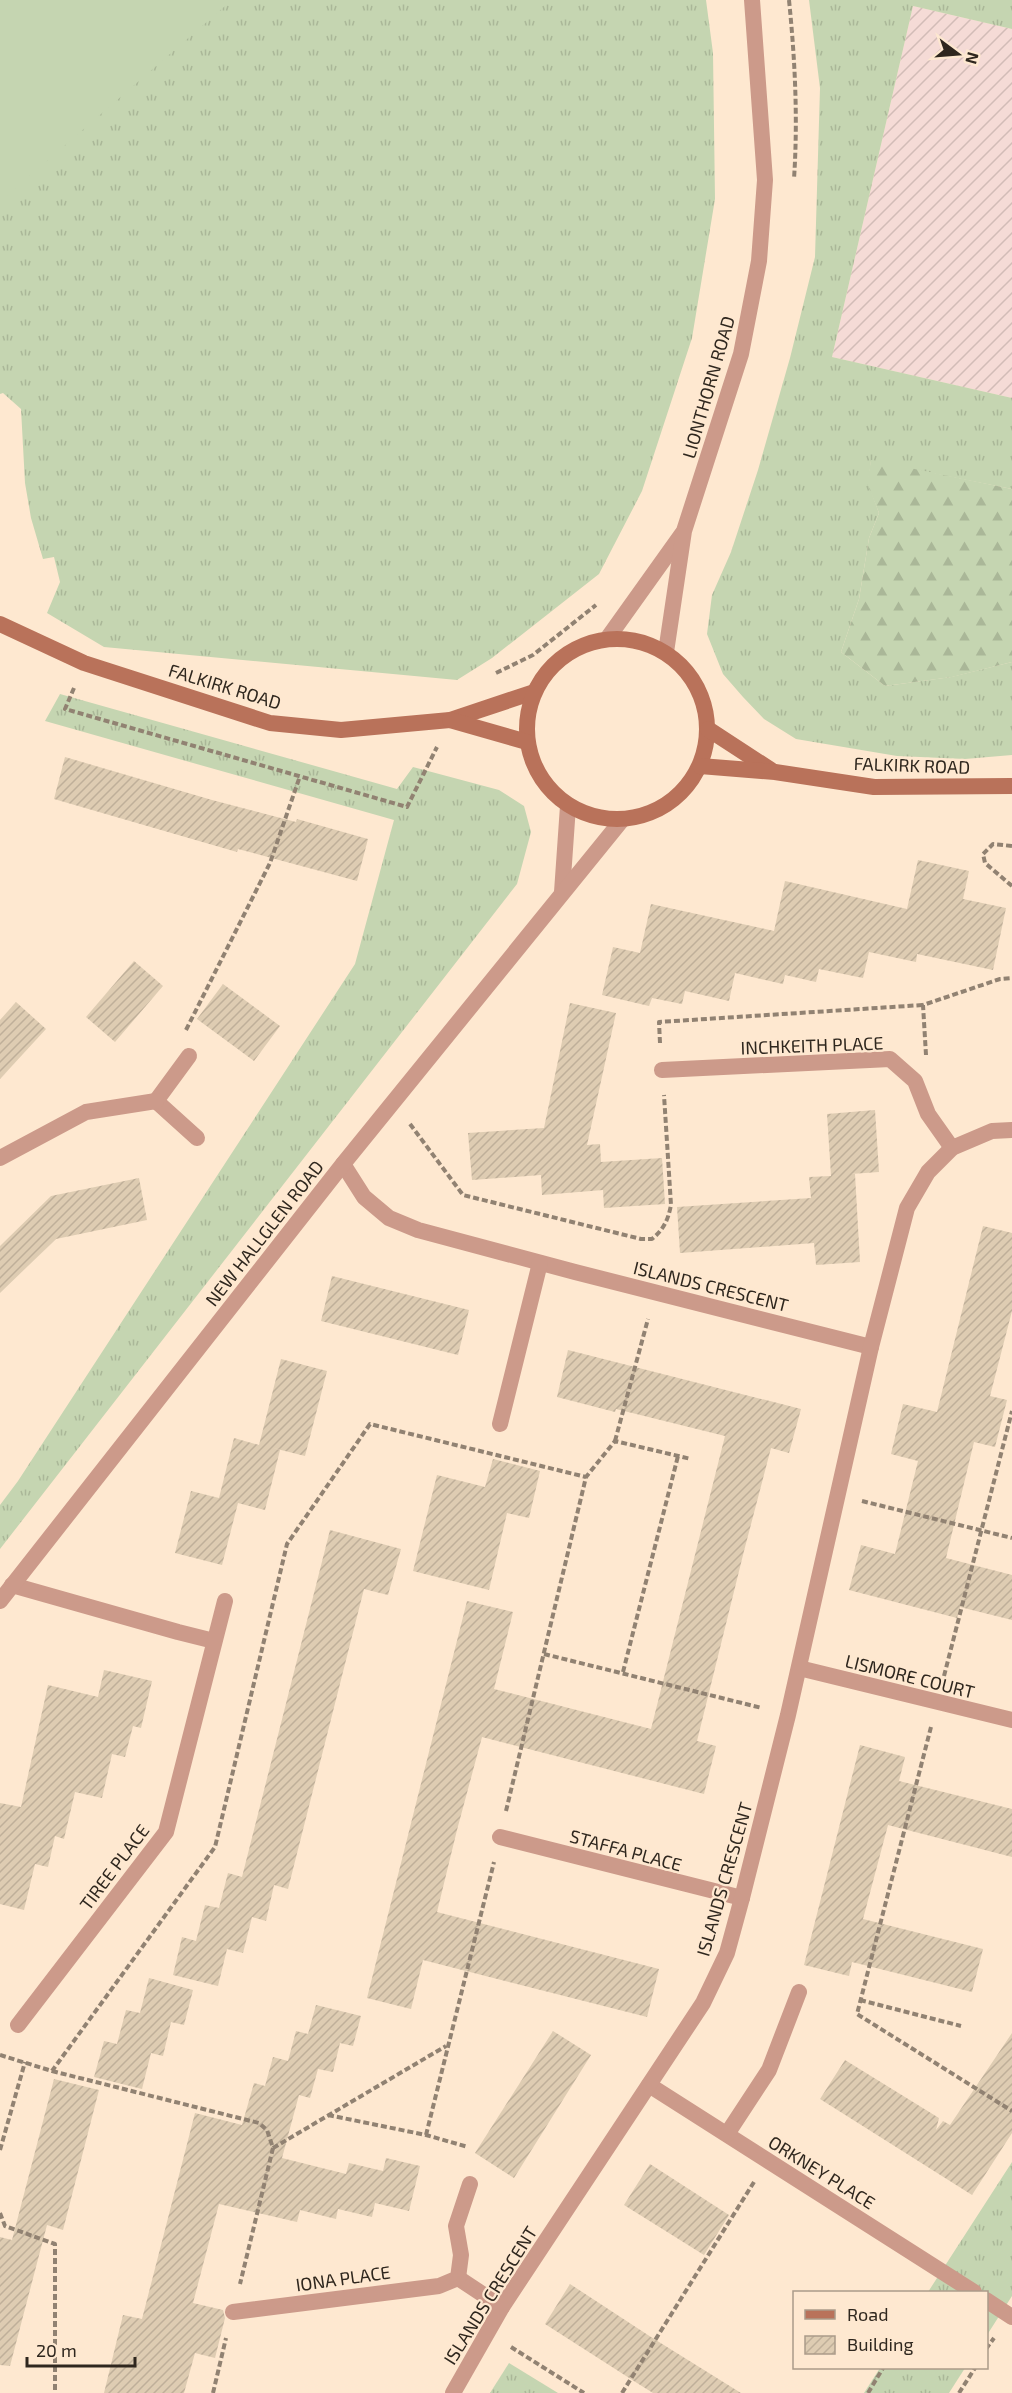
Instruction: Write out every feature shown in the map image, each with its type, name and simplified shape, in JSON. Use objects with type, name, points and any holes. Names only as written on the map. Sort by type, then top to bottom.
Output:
[{"type":"main road","name":"FALKIRK ROAD","points":[[0,624],[84,663],[270,723],[341,730],[450,720],[534,692]]},
{"type":"main road","points":[[607,639],[638,641],[666,652],[683,667],[696,685],[705,706],[708,729],[706,748],[700,766],[687,788],[669,804],[646,815],[622,820],[603,819],[585,814],[568,806],[553,794],[540,778],[527,742],[527,716],[534,692],[547,672],[564,656],[585,645],[607,639]]},
{"type":"main road","name":"FALKIRK ROAD","points":[[450,720],[527,742]]},
{"type":"main road","name":"FALKIRK ROAD","points":[[708,729],[775,772]]},
{"type":"main road","name":"FALKIRK ROAD","points":[[700,766],[775,772],[874,787],[1012,786]]},
{"type":"street","name":"LIONTHORN ROAD","points":[[666,652],[684,531],[741,354],[759,261],[765,180],[752,0]]},
{"type":"street","name":"LIONTHORN ROAD","points":[[607,639],[684,531]]},
{"type":"street","points":[[562,892],[568,806]]},
{"type":"street","name":"NEW HALLGLEN ROAD","points":[[0,1601],[343,1164],[622,820]]},
{"type":"street","points":[[0,1158],[86,1112],[156,1101],[189,1056]]},
{"type":"street","name":"INCHKEITH PLACE","points":[[662,1070],[890,1059],[915,1081],[928,1114],[952,1148]]},
{"type":"street","points":[[156,1101],[197,1138]]},
{"type":"street","name":"ISLANDS CRESCENT","points":[[453,2393],[502,2307],[708,1993],[727,1953],[788,1715],[871,1347],[907,1208],[928,1172],[952,1148],[992,1131],[1012,1131]]},
{"type":"street","name":"ISLANDS CRESCENT","points":[[343,1164],[364,1197],[389,1218],[418,1230],[871,1347]]},
{"type":"street","points":[[501,1424],[540,1263]]},
{"type":"street","points":[[12,1585],[214,1641]]},
{"type":"street","name":"TIREE PLACE","points":[[18,2025],[166,1832],[225,1601]]},
{"type":"street","name":"LISMORE COURT","points":[[799,1668],[1012,1720]]},
{"type":"street","name":"STAFFA PLACE","points":[[500,1837],[742,1898]]},
{"type":"street","points":[[727,2134],[770,2070],[800,1992]]},
{"type":"street","name":"ORKNEY PLACE","points":[[649,2085],[972,2291]]},
{"type":"street","points":[[470,2184],[456,2226],[461,2255],[458,2278],[502,2307]]},
{"type":"street","name":"IONA PLACE","points":[[232,2312],[439,2286],[458,2278]]},
{"type":"street","points":[[988,2301],[1012,2317]]},
{"type":"path","points":[[186,1031],[270,863],[300,776]]},
{"type":"path","points":[[1012,846],[993,844],[983,854],[985,863],[1012,886]]},
{"type":"path","points":[[393,1102],[463,1195],[641,1239],[652,1239],[669,1219],[671,1205],[659,1022],[923,1005],[1000,979],[1012,978]]},
{"type":"path","points":[[923,1005],[926,1057]]},
{"type":"path","points":[[426,2135],[586,1477],[615,1441],[656,1292]]},
{"type":"path","points":[[1012,1411],[857,2014],[1012,2111]]},
{"type":"path","points":[[52,2070],[215,1847],[287,1544],[370,1424],[586,1477]]},
{"type":"path","points":[[615,1441],[691,1459]]},
{"type":"path","points":[[623,1672],[678,1456]]},
{"type":"path","points":[[838,1495],[1012,1538]]},
{"type":"path","points":[[544,1654],[788,1715]]},
{"type":"path","points":[[860,2000],[961,2026]]},
{"type":"path","points":[[273,2148],[447,2046]]},
{"type":"path","points":[[0,2055],[259,2123],[267,2130],[273,2148],[213,2393]]},
{"type":"path","points":[[0,2150],[25,2062]]},
{"type":"path","points":[[327,2115],[426,2135],[468,2147]]},
{"type":"path","points":[[622,2393],[767,2161]]},
{"type":"path","points":[[0,2213],[5,2226],[55,2244],[55,2393]]},
{"type":"path","points":[[488,2333],[584,2393]]},
{"type":"path","points":[[868,2393],[883,2369]]},
{"type":"path","points":[[958,2393],[974,2369]]},
{"type":"shaded area","points":[[913,6],[1012,29],[1012,398],[832,357]]},
{"type":"green space","points":[[0,0],[706,0],[713,53],[715,199],[692,338],[642,491],[599,574],[492,658],[457,680],[104,647],[47,613],[60,582],[54,557],[43,559],[31,518],[25,483],[21,409],[3,393],[0,394]]},
{"type":"green space","points":[[0,0],[232,0],[0,202]]},
{"type":"green space","points":[[809,0],[1012,0],[1012,29],[913,6],[832,357],[1012,398],[1012,489],[871,461],[868,483],[879,513],[869,538],[859,599],[841,652],[885,686],[951,677],[1012,662],[1012,755],[965,759],[897,756],[796,739],[764,719],[723,674],[707,634],[712,595],[731,552],[758,470],[790,358],[815,257],[820,88]]},
{"type":"green space","points":[[871,460],[1012,489],[1012,662],[952,677],[885,686],[841,652],[859,599],[869,538],[879,513],[867,483]]},
{"type":"green space","points":[[60,694],[397,789],[413,767],[499,790],[524,806],[531,832],[517,884],[0,1549],[0,1505],[18,1481],[355,964],[394,820],[45,721]]},
{"type":"green space","points":[[1012,2162],[1012,2296],[988,2333],[988,2291],[929,2291]]},
{"type":"green space","points":[[509,2363],[558,2393],[490,2393]]},
{"type":"green space","points":[[879,2369],[964,2369],[949,2393],[864,2393]]},
{"type":"building","points":[[65,757],[212,800],[296,822],[297,819],[368,839],[357,881],[238,849],[237,852],[54,799]]},
{"type":"building","points":[[918,860],[969,871],[963,899],[1006,908],[993,970],[917,954],[916,962],[869,952],[863,978],[819,969],[816,982],[785,975],[783,984],[735,973],[729,1001],[685,991],[682,1004],[652,998],[649,1006],[602,995],[613,947],[640,953],[651,904],[774,931],[785,881],[907,909]]},
{"type":"building","points":[[134,961],[163,986],[115,1042],[86,1017]]},
{"type":"building","points":[[223,984],[280,1026],[254,1061],[197,1019]]},
{"type":"building","points":[[16,1002],[46,1029],[0,1079],[0,1020]]},
{"type":"building","points":[[570,1003],[616,1013],[587,1145],[600,1144],[601,1162],[662,1158],[665,1204],[604,1208],[603,1190],[542,1195],[541,1175],[472,1180],[468,1133],[544,1128]]},
{"type":"building","points":[[875,1110],[879,1172],[851,1174],[855,1174],[860,1262],[816,1265],[814,1243],[680,1253],[677,1207],[811,1198],[809,1177],[831,1176],[827,1114]]},
{"type":"building","points":[[139,1178],[147,1220],[56,1239],[0,1293],[0,1246],[51,1196]]},
{"type":"building","points":[[983,1226],[1012,1233],[1012,1311],[990,1396],[1007,1400],[995,1447],[974,1442],[946,1558],[1012,1575],[1012,1620],[960,1607],[957,1618],[849,1590],[861,1545],[895,1554],[918,1461],[891,1454],[903,1404],[937,1412]]},
{"type":"building","points":[[332,1276],[469,1310],[458,1355],[321,1321]]},
{"type":"building","points":[[568,1350],[801,1409],[789,1453],[771,1448],[744,1551],[697,1741],[716,1746],[704,1794],[482,1737],[457,1830],[437,1912],[659,1969],[647,2017],[423,1960],[411,2009],[367,1998],[467,1601],[513,1612],[494,1689],[651,1729],[725,1436],[557,1397]]},
{"type":"building","points":[[281,1359],[327,1371],[305,1456],[273,1448],[280,1450],[265,1510],[238,1503],[222,1565],[175,1553],[191,1491],[219,1498],[234,1438],[259,1445]]},
{"type":"building","points":[[493,1459],[540,1471],[529,1518],[507,1513],[489,1590],[413,1571],[437,1475],[485,1487]]},
{"type":"building","points":[[330,1530],[401,1549],[388,1595],[364,1589],[288,1889],[274,1885],[266,1921],[252,1917],[243,1953],[227,1949],[218,1986],[173,1975],[182,1937],[196,1941],[205,1905],[219,1908],[228,1873],[242,1877]]},
{"type":"building","points":[[104,1670],[152,1681],[141,1728],[133,1726],[125,1757],[112,1754],[102,1798],[75,1792],[64,1839],[55,1836],[48,1867],[35,1864],[24,1910],[0,1904],[0,1803],[21,1807],[48,1685],[98,1697]]},
{"type":"building","points":[[860,1745],[905,1757],[899,1781],[1012,1809],[1012,1857],[888,1825],[863,1919],[983,1949],[972,1992],[852,1962],[849,1976],[804,1965]]},
{"type":"building","points":[[149,1978],[193,1990],[184,2025],[171,2022],[163,2056],[151,2053],[142,2089],[94,2077],[104,2041],[117,2044],[126,2010],[140,2013]]},
{"type":"building","points":[[316,2005],[361,2016],[353,2046],[340,2043],[333,2072],[318,2069],[310,2098],[299,2095],[282,2158],[346,2174],[349,2163],[383,2171],[386,2158],[420,2166],[409,2211],[375,2203],[372,2217],[338,2209],[336,2219],[300,2210],[297,2222],[219,2204],[193,2303],[223,2310],[225,2318],[215,2358],[195,2353],[184,2393],[104,2393],[123,2315],[142,2319],[195,2113],[242,2125],[254,2083],[265,2086],[273,2057],[288,2061],[296,2031],[308,2034]]},
{"type":"building","points":[[553,2031],[591,2055],[514,2178],[475,2153]]},
{"type":"building","points":[[1012,2033],[1012,2133],[972,2195],[820,2099],[845,2060],[939,2118],[936,2130],[943,2121],[950,2125]]},
{"type":"building","points":[[54,2079],[99,2090],[63,2230],[47,2225],[10,2366],[0,2365],[0,2237],[12,2240]]},
{"type":"building","points":[[650,2164],[729,2215],[704,2255],[624,2205]]},
{"type":"building","points":[[570,2284],[741,2393],[653,2393],[637,2383],[545,2324]]}]
